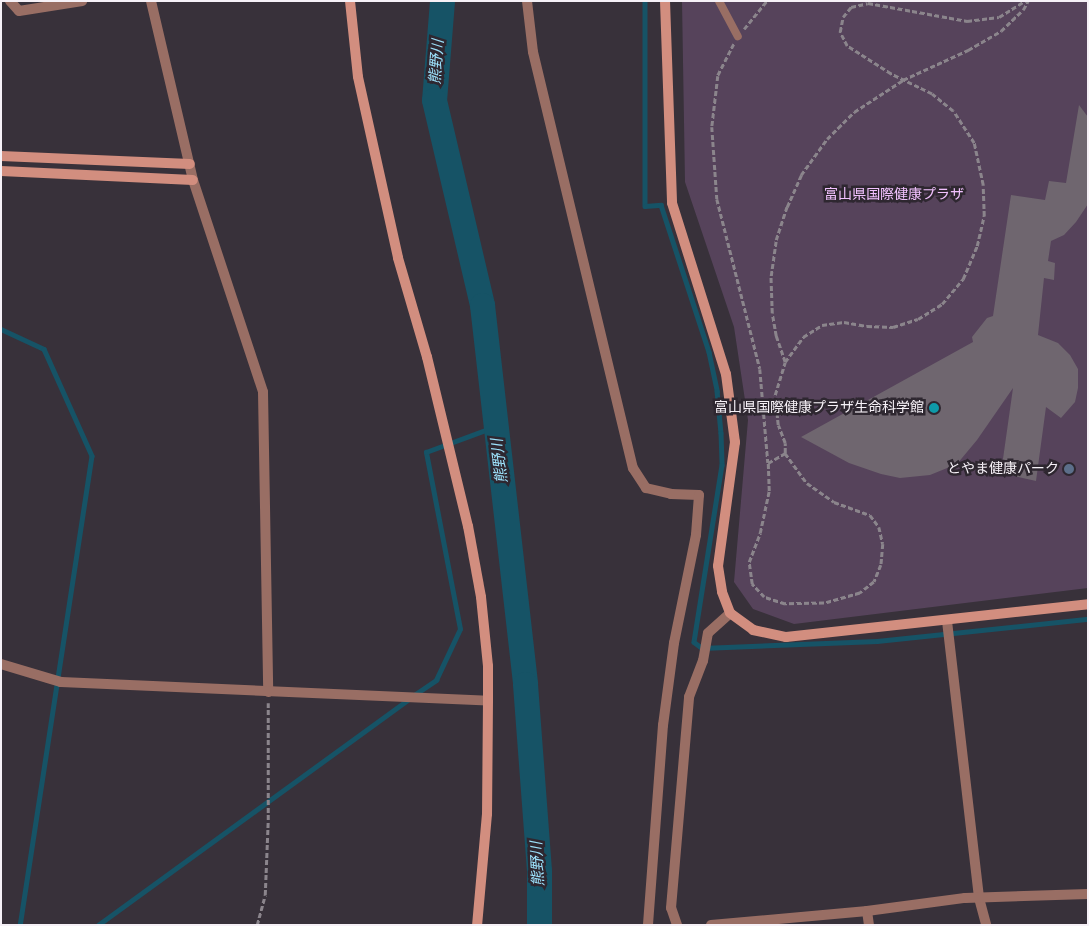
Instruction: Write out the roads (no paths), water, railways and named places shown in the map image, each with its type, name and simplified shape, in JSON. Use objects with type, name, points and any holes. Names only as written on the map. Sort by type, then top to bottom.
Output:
[{"type":"street","points":[[10,1],[20,11],[82,1]]},
{"type":"street","points":[[151,1],[194,180],[263,392],[268,692]]},
{"type":"street","points":[[350,1],[358,77],[398,258],[427,357],[468,526],[481,597],[488,666],[487,814],[477,925]]},
{"type":"street","points":[[526,1],[533,52],[633,468],[646,488],[671,494],[699,495],[696,535],[674,643],[663,725],[648,925]]},
{"type":"street","points":[[666,1],[672,203],[726,374],[735,442],[718,566],[722,592],[730,613],[753,630],[786,637],[947,621],[1088,604]]},
{"type":"street","points":[[1,156],[190,164]]},
{"type":"street","points":[[1,171],[194,180]]},
{"type":"street","points":[[677,925],[671,908],[689,697],[703,661],[708,633],[730,613]]},
{"type":"street","points":[[947,621],[978,898],[986,925]]},
{"type":"street","points":[[1,664],[61,682],[488,701]]},
{"type":"street","points":[[711,925],[867,911],[978,898],[1088,894]]},
{"type":"street","points":[[867,911],[869,925]]},
{"type":"lane","points":[[718,1],[738,36]]},
{"type":"waterway","name":"熊野川","points":[[442,1],[434,100],[482,305],[525,684],[539,871],[539,925]]},
{"type":"waterway","points":[[645,1],[645,206],[661,205],[709,352],[717,391],[721,433],[722,465],[694,642],[702,648],[877,641],[1088,619]]},
{"type":"waterway","points":[[1,329],[44,349],[92,456],[20,925]]},
{"type":"waterway","points":[[414,695],[436,680],[460,629],[426,452],[494,427]]},
{"type":"waterway","points":[[98,925],[408,700]]},
{"type":"place","name":"富山県国際健康プラザ生命科学館","points":[[934,408]]},
{"type":"place","name":"とやま健康パーク","points":[[1069,469]]},
{"type":"park label","name":"富山県国際健康プラザ","points":[[894,195]]}]
